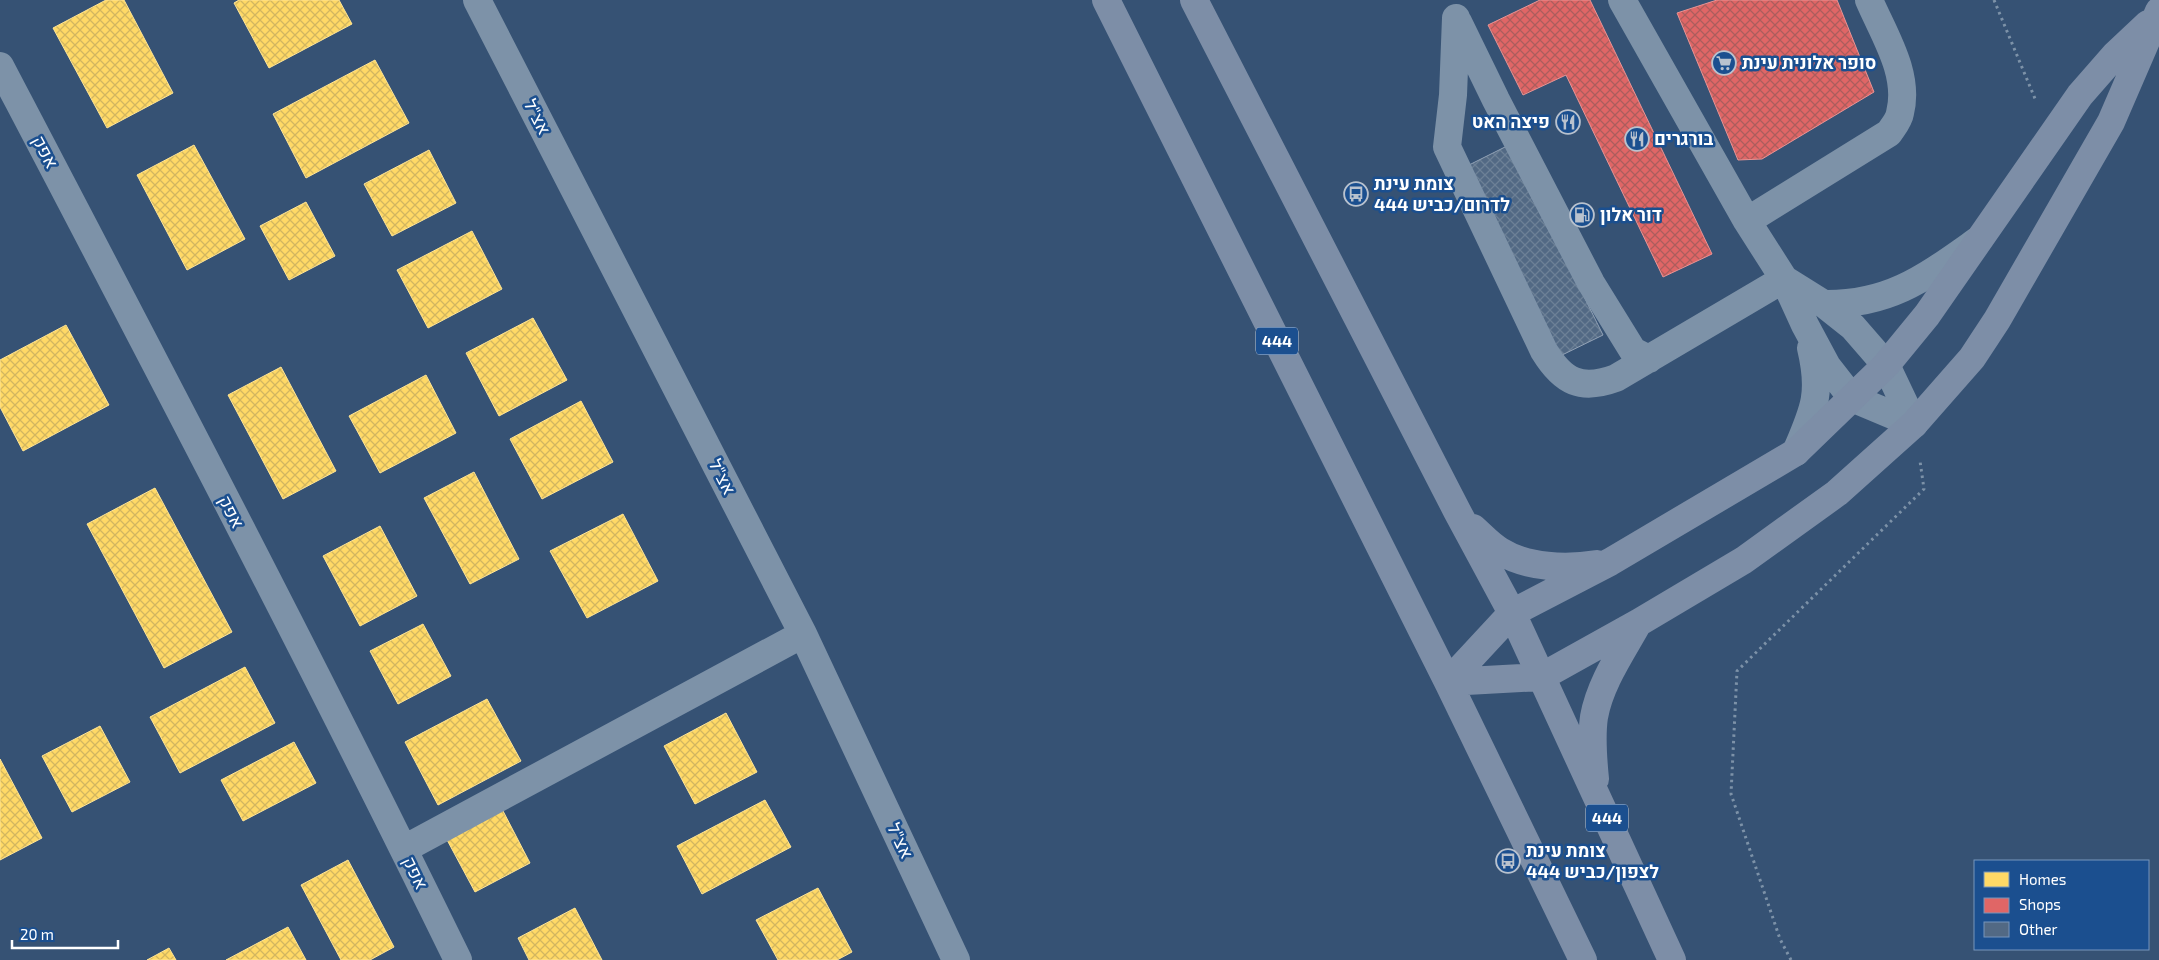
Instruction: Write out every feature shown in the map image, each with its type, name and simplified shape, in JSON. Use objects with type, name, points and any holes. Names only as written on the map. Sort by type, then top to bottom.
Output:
[{"type":"main road","name":"444","points":[[1106,0],[1448,682],[1583,960]]},
{"type":"main road","name":"444","points":[[1194,0],[1457,511],[1512,613],[1672,960]]},
{"type":"main road","points":[[1448,682],[1512,613],[1610,562],[1796,452],[1886,364],[1927,315],[2080,95],[2115,55],[2157,14]]},
{"type":"main road","points":[[1448,682],[1541,677],[1638,623],[1744,560],[1837,493],[1914,424],[1972,358],[1997,320],[2111,122],[2157,14]]},
{"type":"main road","points":[[1457,511],[1501,552],[1522,560],[1542,565],[1566,567],[1610,562]]},
{"type":"main road","points":[[1597,796],[1593,754],[1594,717],[1604,685],[1638,623]]},
{"type":"street","name":"אצ\"ל","points":[[477,0],[803,634],[956,960]]},
{"type":"street","points":[[1622,0],[1747,221],[1784,279],[1805,325],[1827,366],[1852,398],[1914,424]]},
{"type":"street","points":[[1747,221],[1889,134],[1900,115],[1904,94],[1900,70],[1869,0]]},
{"type":"street","points":[[1453,9],[1453,95],[1447,147],[1544,351],[1555,368],[1567,378],[1586,384],[1601,384],[1616,378],[1784,279]]},
{"type":"street","points":[[1453,9],[1496,100],[1591,283],[1633,351],[1650,359]]},
{"type":"street","name":"אפק","points":[[0,66],[126,306],[404,849],[458,960]]},
{"type":"street","points":[[1824,304],[1850,304],[1872,300],[1898,291],[1931,274],[1980,238]]},
{"type":"street","points":[[1784,279],[1824,304],[1853,327],[1886,364],[1914,424]]},
{"type":"street","points":[[1796,452],[1814,410],[1817,386],[1815,364],[1805,325]]},
{"type":"street","points":[[404,849],[803,634]]},
{"type":"path","points":[[1994,0],[2050,136]]},
{"type":"path","points":[[1791,960],[1780,939],[1731,794],[1737,671],[1924,489],[1914,424]]},
{"type":"building: Homes","points":[[106,0],[124,0],[173,93],[107,128],[53,28]]},
{"type":"building: Homes","points":[[239,0],[339,0],[352,24],[269,68],[234,3]]},
{"type":"building: Homes","points":[[375,60],[409,123],[306,178],[273,114]]},
{"type":"building: Homes","points":[[194,145],[245,239],[187,270],[137,175]]},
{"type":"building: Homes","points":[[429,150],[456,203],[392,236],[364,184]]},
{"type":"building: Homes","points":[[306,202],[335,256],[289,280],[260,226]]},
{"type":"building: Homes","points":[[472,231],[502,289],[428,328],[397,270]]},
{"type":"building: Homes","points":[[533,318],[567,380],[499,416],[466,353]]},
{"type":"building: Homes","points":[[66,325],[109,405],[23,451],[0,407],[0,360]]},
{"type":"building: Homes","points":[[281,367],[336,471],[283,499],[228,395]]},
{"type":"building: Homes","points":[[426,375],[456,433],[380,473],[349,416]]},
{"type":"building: Homes","points":[[581,401],[613,462],[542,499],[510,439]]},
{"type":"building: Homes","points":[[474,472],[519,559],[470,584],[424,498]]},
{"type":"building: Homes","points":[[155,488],[232,632],[164,668],[87,524]]},
{"type":"building: Homes","points":[[623,514],[658,581],[587,618],[550,551]]},
{"type":"building: Homes","points":[[380,526],[417,596],[360,626],[323,556]]},
{"type":"building: Homes","points":[[423,624],[451,676],[398,704],[370,651]]},
{"type":"building: Homes","points":[[245,667],[275,723],[180,773],[150,717]]},
{"type":"building: Homes","points":[[487,699],[521,761],[438,805],[405,742]]},
{"type":"building: Homes","points":[[726,713],[757,772],[695,804],[664,746]]},
{"type":"building: Homes","points":[[100,726],[130,782],[72,812],[42,756]]},
{"type":"building: Homes","points":[[294,742],[316,783],[243,821],[221,780]]},
{"type":"building: Homes","points":[[0,759],[42,838],[0,860]]},
{"type":"building: Homes","points":[[765,800],[791,847],[702,894],[677,846]]},
{"type":"building: Homes","points":[[502,809],[530,863],[475,892],[446,838]]},
{"type":"building: Homes","points":[[348,860],[394,947],[370,960],[341,960],[301,885]]},
{"type":"building: Homes","points":[[818,888],[852,952],[837,960],[778,960],[756,920]]},
{"type":"building: Homes","points":[[575,908],[602,960],[529,960],[518,938]]},
{"type":"building: Homes","points":[[288,927],[306,960],[226,960]]},
{"type":"building: Homes","points":[[169,948],[176,960],[147,960]]},
{"type":"building: Shops","points":[[1540,0],[1590,0],[1712,254],[1663,277],[1566,75],[1523,95],[1488,25]]},
{"type":"building: Shops","points":[[1717,0],[1837,0],[1874,92],[1762,159],[1738,160],[1677,13]]},
{"type":"building: Other","points":[[1509,145],[1603,335],[1558,357],[1465,167]]},
{"type":"place","name":"סופר אלונית עינת","points":[[1724,63]]},
{"type":"place","name":"פיצה האט","points":[[1568,122]]},
{"type":"place","name":"בורגרים","points":[[1637,139]]},
{"type":"place","name":"צומת עינת לדרום/כביש 444","points":[[1356,194]]},
{"type":"place","name":"דור אלון","points":[[1582,215]]},
{"type":"place","name":"צומת עינת לצפון/כביש 444","points":[[1508,861]]}]
